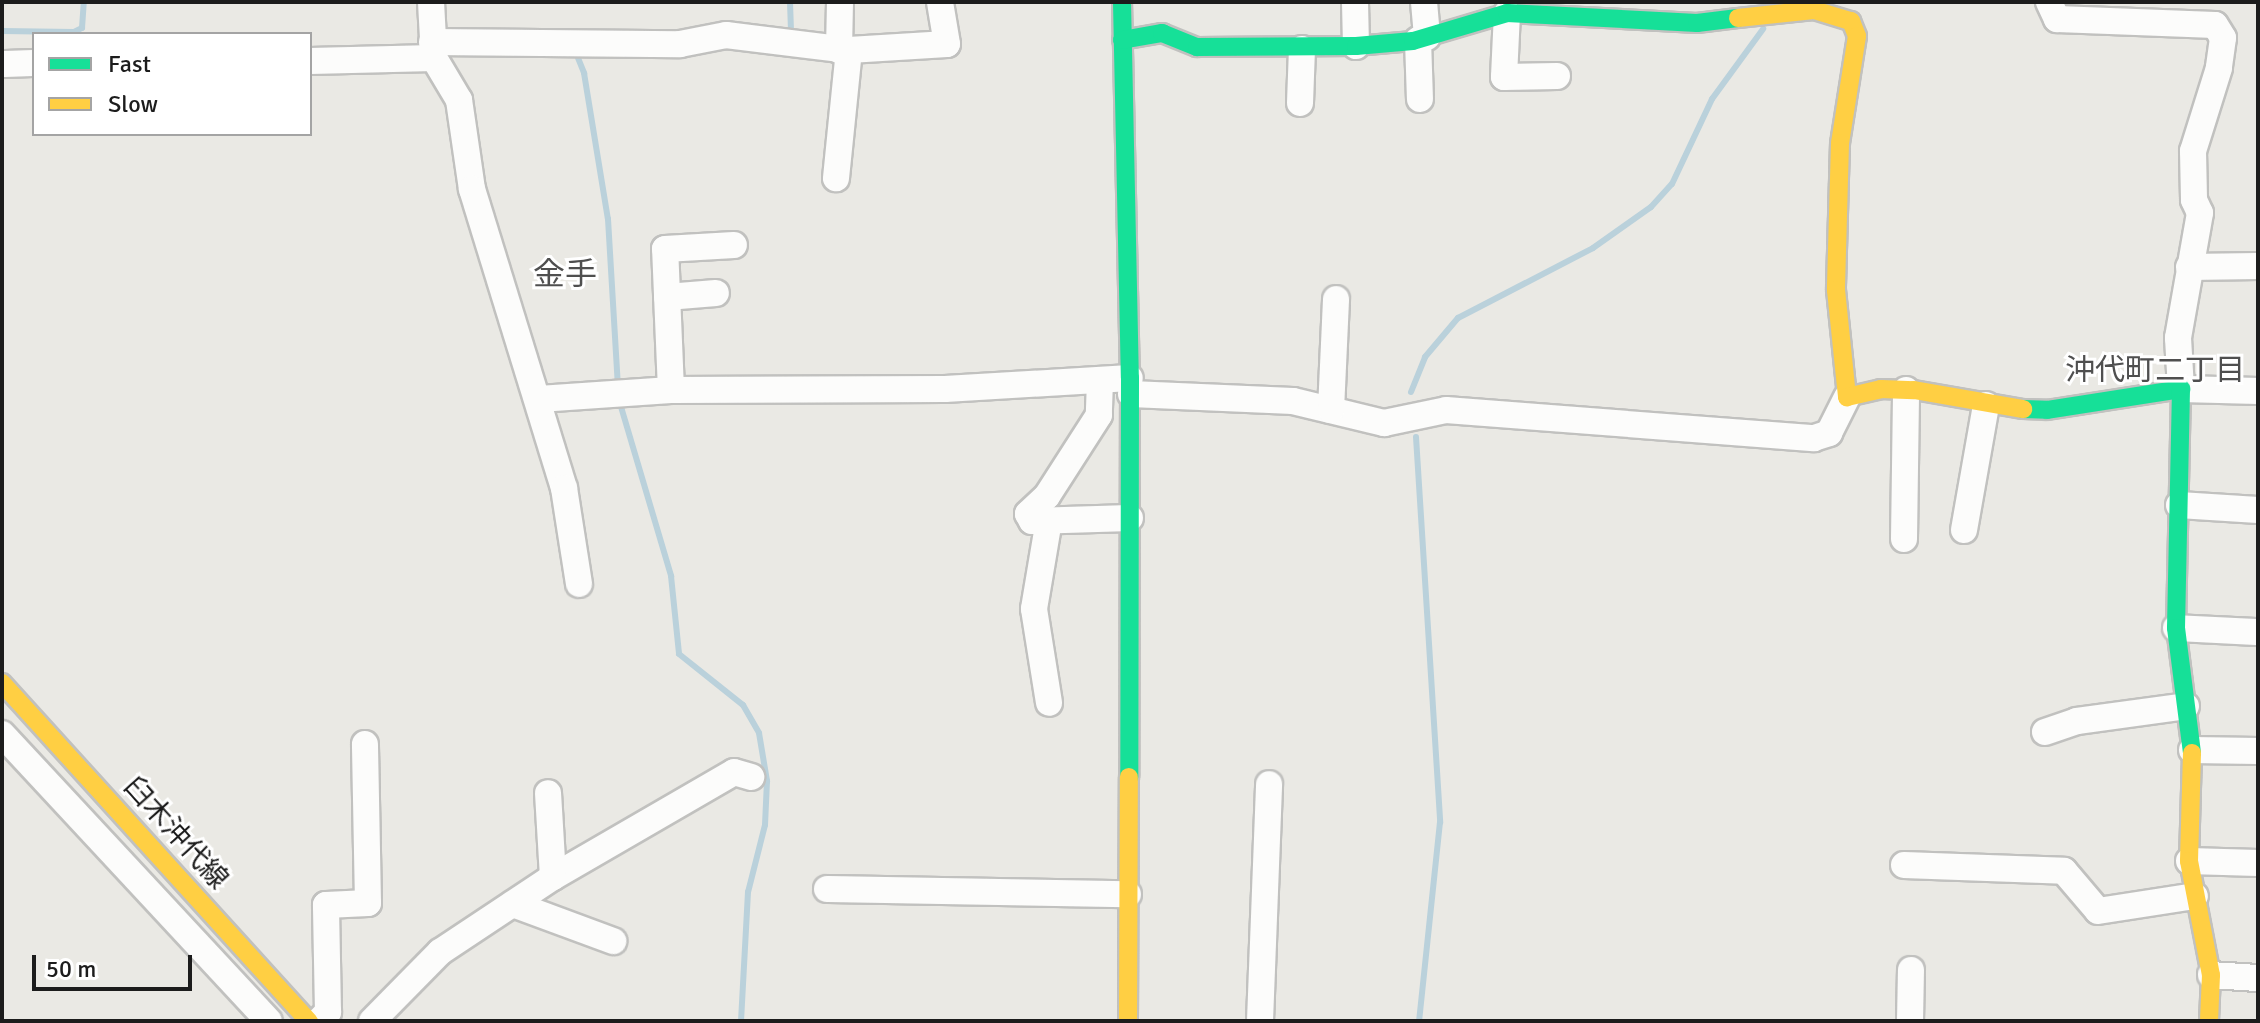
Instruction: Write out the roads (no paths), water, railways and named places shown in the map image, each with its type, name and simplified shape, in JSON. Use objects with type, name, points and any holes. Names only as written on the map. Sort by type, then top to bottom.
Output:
[{"type":"street","points":[[431,2],[433,50],[459,100],[472,189],[489,256],[539,399],[564,488],[579,584]]},
{"type":"street","points":[[836,178],[844,50],[840,2]]},
{"type":"street","points":[[312,61],[433,50],[680,44],[726,35],[844,50],[947,44],[940,2]]},
{"type":"street","points":[[1122,2],[1130,386],[1128,1021]]},
{"type":"street","points":[[1355,2],[1356,46]]},
{"type":"street","points":[[1420,99],[1424,2]]},
{"type":"street","points":[[2049,2],[2057,19],[2215,25],[2223,38],[2219,68],[2193,151],[2194,200],[2200,213],[2178,338],[2181,389],[2176,628],[2192,750],[2189,861],[2211,975],[2209,1021]]},
{"type":"street","points":[[539,399],[671,390],[945,389],[1100,380],[1130,386],[1293,401],[1384,423],[1446,410],[1814,438],[1829,433],[1847,397],[1836,290],[1840,143],[1857,36],[1851,21],[1836,13],[1814,10],[1772,10],[1697,23],[1540,8],[1507,13],[1422,39],[1356,46],[1302,49],[1197,47],[1162,33],[1122,40]]},
{"type":"street","points":[[1507,13],[1504,77],[1557,76]]},
{"type":"street","points":[[1300,103],[1302,49]]},
{"type":"street","points":[[2,64],[32,63]]},
{"type":"street","points":[[671,390],[665,249],[734,245]]},
{"type":"street","points":[[2189,267],[2258,266]]},
{"type":"street","points":[[667,297],[716,293]]},
{"type":"street","points":[[1331,410],[1336,299]]},
{"type":"street","points":[[1100,380],[1099,415],[1047,496],[1028,514],[1032,521],[1130,518]]},
{"type":"street","points":[[1847,397],[1881,389],[1906,390],[1986,405],[2047,410],[2181,389],[2258,391]]},
{"type":"street","points":[[1904,539],[1906,390]]},
{"type":"street","points":[[1964,530],[1986,405]]},
{"type":"street","points":[[2179,505],[2258,510]]},
{"type":"street","points":[[1049,520],[1034,609],[1049,703]]},
{"type":"street","points":[[2176,628],[2258,632]]},
{"type":"street","name":"臼木沖代線","points":[[2,683],[309,1021]]},
{"type":"street","points":[[2045,732],[2077,721],[2186,706]]},
{"type":"street","points":[[2,734],[269,1021]]},
{"type":"street","points":[[319,1021],[328,1012],[326,905],[368,903],[365,744]]},
{"type":"street","points":[[2192,750],[2258,751]]},
{"type":"street","points":[[372,1021],[440,952],[553,877],[734,772],[751,777]]},
{"type":"street","points":[[1260,1021],[1269,784]]},
{"type":"street","points":[[548,793],[553,877]]},
{"type":"street","points":[[2189,861],[2258,863]]},
{"type":"street","points":[[1904,865],[2064,871],[2098,911],[2195,896]]},
{"type":"street","points":[[827,889],[1128,894]]},
{"type":"street","points":[[513,904],[613,941]]},
{"type":"street","points":[[1910,1021],[1911,970]]},
{"type":"street","points":[[2211,975],[2258,978]]},
{"type":"waterway","points":[[2,31],[74,32],[82,28],[84,2]]},
{"type":"waterway","points":[[790,2],[791,34]]},
{"type":"waterway","points":[[1411,392],[1425,357],[1458,318],[1593,248],[1651,207],[1672,184],[1712,99],[1763,29]]},
{"type":"waterway","points":[[576,53],[584,73],[608,219],[618,389]]},
{"type":"waterway","points":[[619,400],[671,576],[679,654],[743,705],[759,733],[767,781],[765,825],[748,892],[741,1021]]},
{"type":"waterway","points":[[1416,437],[1440,822],[1419,1021]]},
{"type":"district","name":"金手","points":[[565,275]]},
{"type":"district","name":"沖代町二丁目","points":[[2155,371]]}]
